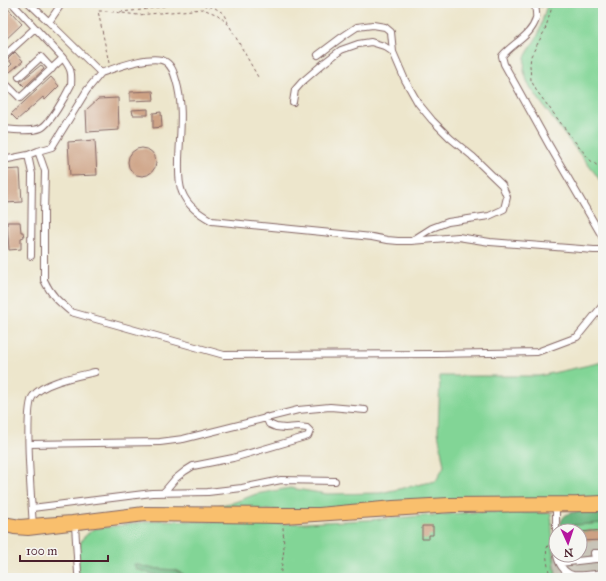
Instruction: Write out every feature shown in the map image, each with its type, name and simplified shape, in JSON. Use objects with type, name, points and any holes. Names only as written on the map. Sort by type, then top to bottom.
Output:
[{"type":"main road","points":[[3,527],[14,530],[28,531],[33,527],[72,520],[144,511],[319,512],[393,505],[450,502],[603,500]]},
{"type":"main road","points":[[3,521],[33,527],[75,525],[145,517],[283,519],[452,508],[603,507]]},
{"type":"lane","points":[[3,129],[35,130],[47,125],[71,85],[72,78],[70,68],[63,58],[12,3]]},
{"type":"lane","points":[[29,3],[101,72]]},
{"type":"lane","points":[[49,22],[62,3]]},
{"type":"lane","points":[[543,3],[535,4],[536,17],[530,31],[502,56],[504,64],[603,238]]},
{"type":"lane","points":[[318,55],[357,27],[373,25],[385,27],[391,32],[393,52],[405,80],[418,103],[450,138],[472,156],[502,185],[507,197],[504,209],[489,216],[448,222],[432,228],[411,241]]},
{"type":"lane","points":[[3,57],[35,28]]},
{"type":"lane","points":[[293,102],[295,90],[302,82],[341,50],[358,44],[371,42],[384,46],[393,52]]},
{"type":"lane","points":[[19,77],[41,57],[52,69]]},
{"type":"lane","points":[[3,80],[20,98],[63,58]]},
{"type":"lane","points":[[3,160],[28,155],[52,147],[87,90],[101,72],[143,60],[159,59],[165,61],[173,70],[182,106],[179,178],[181,192],[188,203],[198,213],[212,221],[372,237],[387,240],[411,241],[458,237],[490,242],[603,250]]},
{"type":"lane","points":[[38,151],[45,171],[44,280],[56,299],[71,312],[224,356],[537,352],[577,337],[603,305]]},
{"type":"lane","points":[[28,155],[32,174],[31,256]]},
{"type":"lane","points":[[33,527],[28,412],[30,402],[33,396],[41,389],[54,383],[95,372]]},
{"type":"lane","points":[[29,444],[160,442],[183,439],[298,410],[330,406],[365,410]]},
{"type":"lane","points":[[164,492],[175,479],[193,466],[232,458],[308,436],[310,431],[307,428],[276,427],[269,424],[266,417]]},
{"type":"lane","points":[[32,508],[152,493],[208,492],[242,488],[281,480],[335,481]]},
{"type":"lane","points":[[556,508],[556,523]]},
{"type":"lane","points":[[75,525],[79,578]]},
{"type":"lane","points":[[595,559],[594,553],[603,553]]},
{"type":"lane","points":[[588,560],[603,559]]},
{"type":"lane","points":[[560,563],[563,569],[572,575],[603,573]]},
{"type":"path","points":[[543,3],[552,7],[545,30],[531,56],[530,64],[532,80],[536,90],[572,138],[590,160],[603,170]]},
{"type":"path","points":[[118,12],[142,10],[177,4],[197,4],[216,8],[223,13],[258,77]]},
{"type":"path","points":[[111,69],[98,11],[106,10],[138,15],[203,9],[218,14],[230,25]]},
{"type":"path","points":[[280,578],[284,549],[283,519]]},
{"type":"path","points":[[548,546],[546,553],[550,578]]},
{"type":"shaded area","points":[[603,523],[603,578],[556,578],[555,563],[588,563],[588,526]]},
{"type":"green space","points":[[551,3],[603,3],[603,186],[528,84],[524,71],[525,57],[538,35],[546,8]]},
{"type":"green space","points":[[603,362],[603,500],[319,512],[207,508],[235,502],[256,494],[290,488],[327,494],[380,493],[436,481],[444,466],[438,432],[440,376],[539,376]]},
{"type":"green space","points":[[581,511],[603,511],[603,523],[561,523],[566,515]]},
{"type":"green space","points":[[475,512],[551,513],[552,523],[548,523],[548,563],[555,563],[556,578],[79,578],[77,554],[82,539],[93,529],[160,520],[283,524],[368,520]]},
{"type":"green space","points":[[603,523],[603,530],[588,531],[588,524]]},
{"type":"green space","points":[[134,564],[150,568],[175,570],[190,578],[165,578],[136,569]]},
{"type":"building","points":[[3,3],[22,24],[3,42]]},
{"type":"building","points":[[15,52],[23,61],[10,72],[7,69],[12,64],[8,59]]},
{"type":"building","points":[[41,65],[44,69],[25,87],[20,82]]},
{"type":"building","points":[[51,77],[59,86],[45,100],[43,97],[17,120],[11,114]]},
{"type":"building","points":[[153,91],[154,100],[130,101],[130,92]]},
{"type":"building","points":[[118,98],[119,130],[87,132],[86,110],[98,99]]},
{"type":"building","points":[[148,109],[148,115],[133,115],[132,110]]},
{"type":"building","points":[[161,112],[162,127],[153,128],[153,113]]},
{"type":"building","points":[[95,140],[97,175],[70,176],[68,142]]},
{"type":"building","points":[[142,148],[152,152],[156,162],[152,172],[142,176],[132,172],[128,162],[132,152]]},
{"type":"building","points":[[20,169],[22,202],[5,203],[3,170]]},
{"type":"building","points":[[7,222],[20,222],[21,232],[23,232],[24,237],[21,238],[21,249],[9,250]]},
{"type":"building","points":[[422,526],[433,526],[433,535],[429,535],[429,539],[422,539]]},
{"type":"building","points":[[603,530],[603,540],[588,541],[588,531]]}]
